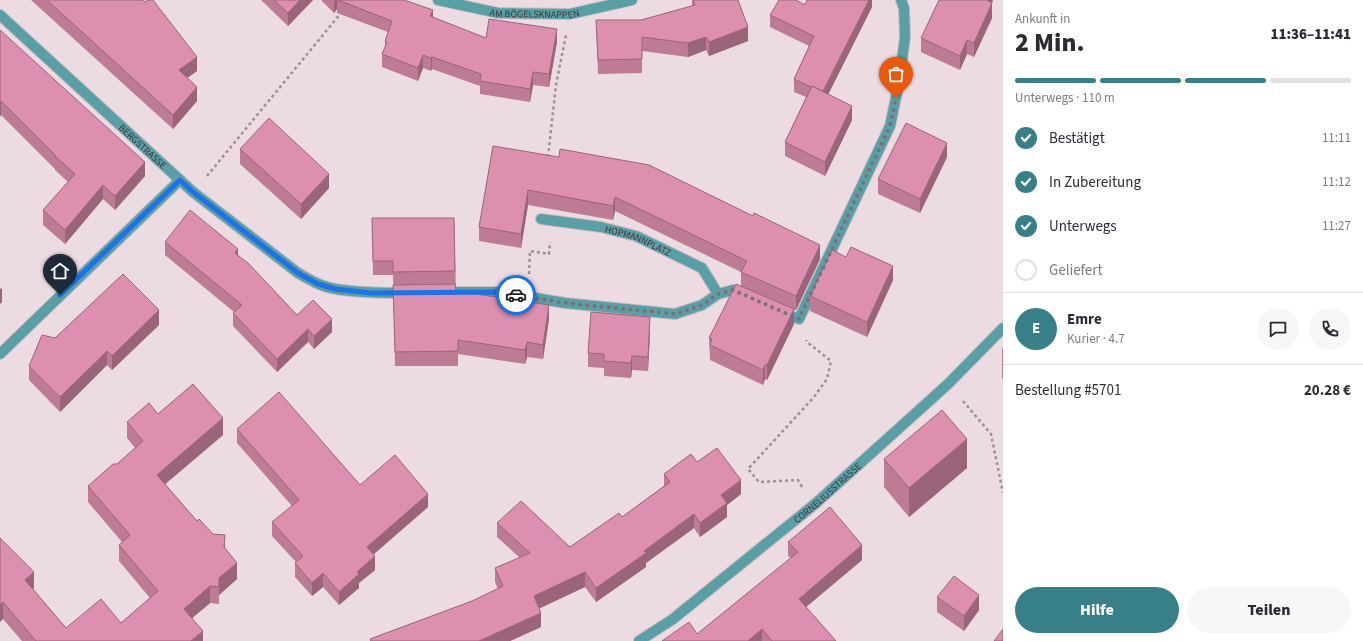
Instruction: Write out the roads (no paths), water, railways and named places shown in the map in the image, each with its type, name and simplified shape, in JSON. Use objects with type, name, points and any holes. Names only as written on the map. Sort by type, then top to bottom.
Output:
[{"type":"street","name":"AM BÖGELSKNAPPEN","points":[[438,0],[498,13],[570,14],[632,0]]},
{"type":"street","points":[[777,309],[799,319],[890,126],[899,84],[905,37],[904,8],[901,0]]},
{"type":"street","name":"BERGSTRASSE","points":[[0,14],[193,192],[298,273],[318,284],[335,289],[371,293],[417,293]]},
{"type":"street","points":[[0,354],[180,180]]},
{"type":"street","name":"HOPMANNPLATZ","points":[[541,219],[601,227],[636,236],[702,268],[718,294]]},
{"type":"street","points":[[440,292],[501,292],[565,303],[676,314],[702,305],[718,294],[733,290],[755,300]]},
{"type":"street","name":"CORNELIUSSTRASSE","points":[[639,641],[673,619],[815,504],[948,384],[1003,328]]}]
